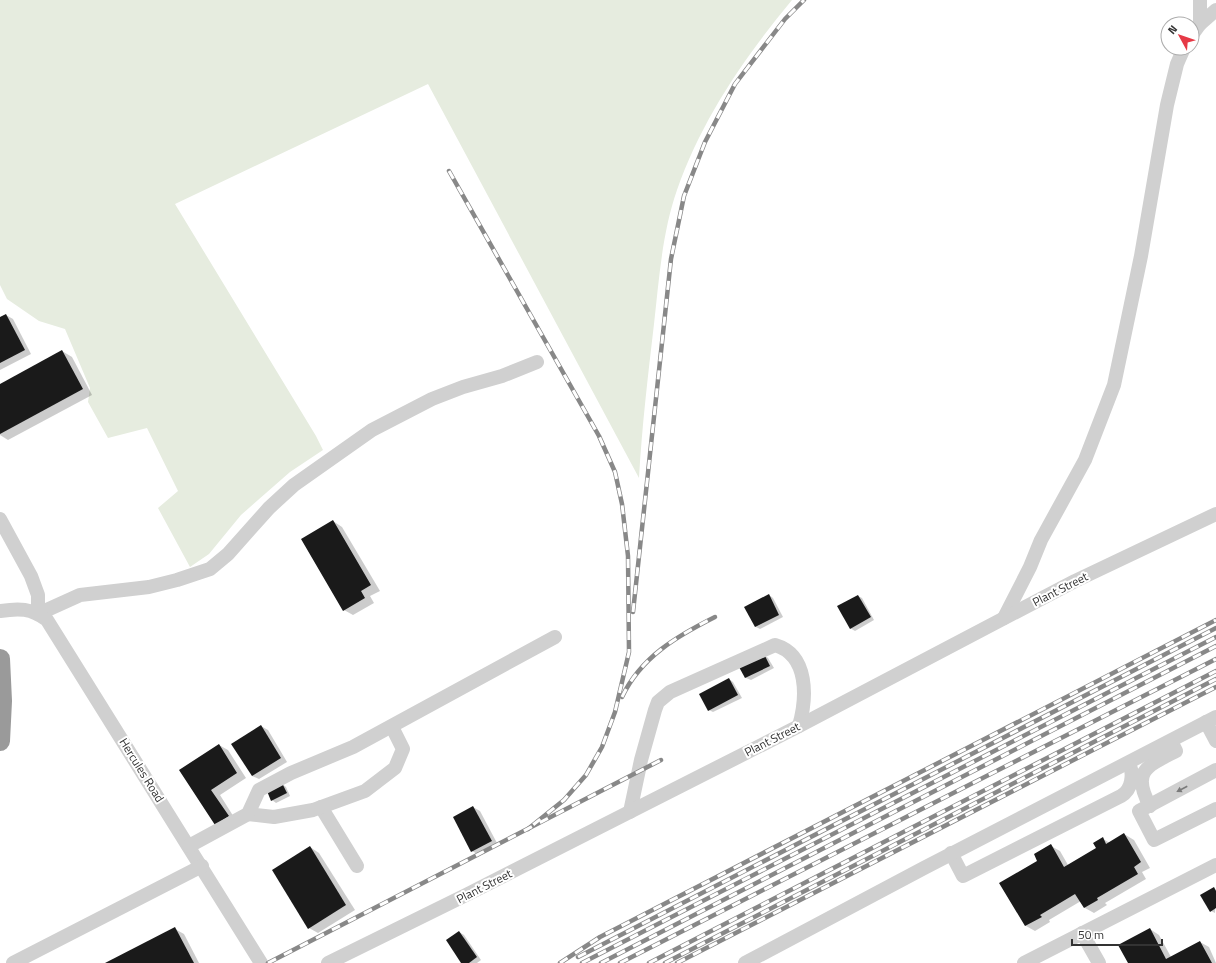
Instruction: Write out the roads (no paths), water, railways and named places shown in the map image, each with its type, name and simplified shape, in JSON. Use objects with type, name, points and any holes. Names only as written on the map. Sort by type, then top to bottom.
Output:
[{"type":"highway","points":[[0,659],[2,701],[0,741]]},
{"type":"street","points":[[1198,16],[1200,0]]},
{"type":"street","points":[[1200,25],[1216,10]]},
{"type":"street","points":[[1004,618],[1030,567],[1041,540],[1085,460],[1114,385],[1142,256],[1166,104],[1180,56]]},
{"type":"street","points":[[0,519],[31,576],[38,595],[38,614],[80,595],[149,586],[177,580],[210,569],[228,554],[269,508],[294,485],[372,430],[401,413],[432,399],[463,387],[502,376],[537,362]]},
{"type":"street","name":"Plant Street","points":[[328,963],[630,812],[1075,581],[1216,514]]},
{"type":"street","name":"Hercules Road","points":[[0,611],[18,608],[38,614],[47,620],[202,866],[261,963]]},
{"type":"street","points":[[248,814],[259,790],[291,773],[353,747],[392,727],[555,638]]},
{"type":"street","points":[[630,812],[641,760],[655,710],[658,702],[670,692],[775,645],[791,653],[796,660],[802,678],[803,705],[798,726]]},
{"type":"street","points":[[745,963],[1211,720],[1216,741]]},
{"type":"street","points":[[189,846],[248,814],[274,817],[320,807],[364,791],[395,768],[404,749],[392,727]]},
{"type":"street","points":[[1150,806],[1142,790],[1142,775],[1150,765],[1176,751],[1171,742]]},
{"type":"street","points":[[952,854],[963,876],[1125,794],[1129,787],[1132,774],[1129,763]]},
{"type":"street","points":[[1216,770],[1139,811],[1154,840],[1216,809]]},
{"type":"street","points":[[320,807],[357,866]]},
{"type":"street","points":[[1024,963],[1216,865]]},
{"type":"street","points":[[13,963],[202,866]]},
{"type":"street","points":[[1082,933],[1098,963]]},
{"type":"railway","points":[[633,612],[671,259],[684,196],[705,142],[735,84],[785,19],[804,0]]},
{"type":"railway","points":[[449,171],[599,436],[615,472],[622,504],[628,556],[629,652],[615,712],[602,747],[586,775],[564,800],[528,829]]},
{"type":"railway","points":[[622,697],[639,670],[661,649],[687,632],[715,617]]},
{"type":"railway","points":[[560,963],[600,937],[1216,620]]},
{"type":"railway","points":[[578,957],[1216,628]]},
{"type":"railway","points":[[582,963],[1216,637]]},
{"type":"railway","points":[[601,963],[1216,646]]},
{"type":"railway","points":[[620,963],[1216,659]]},
{"type":"railway","points":[[649,963],[1216,671]]},
{"type":"railway","points":[[665,963],[1216,679]]},
{"type":"railway","points":[[677,963],[1216,687]]},
{"type":"railway","points":[[268,963],[661,760]]}]
